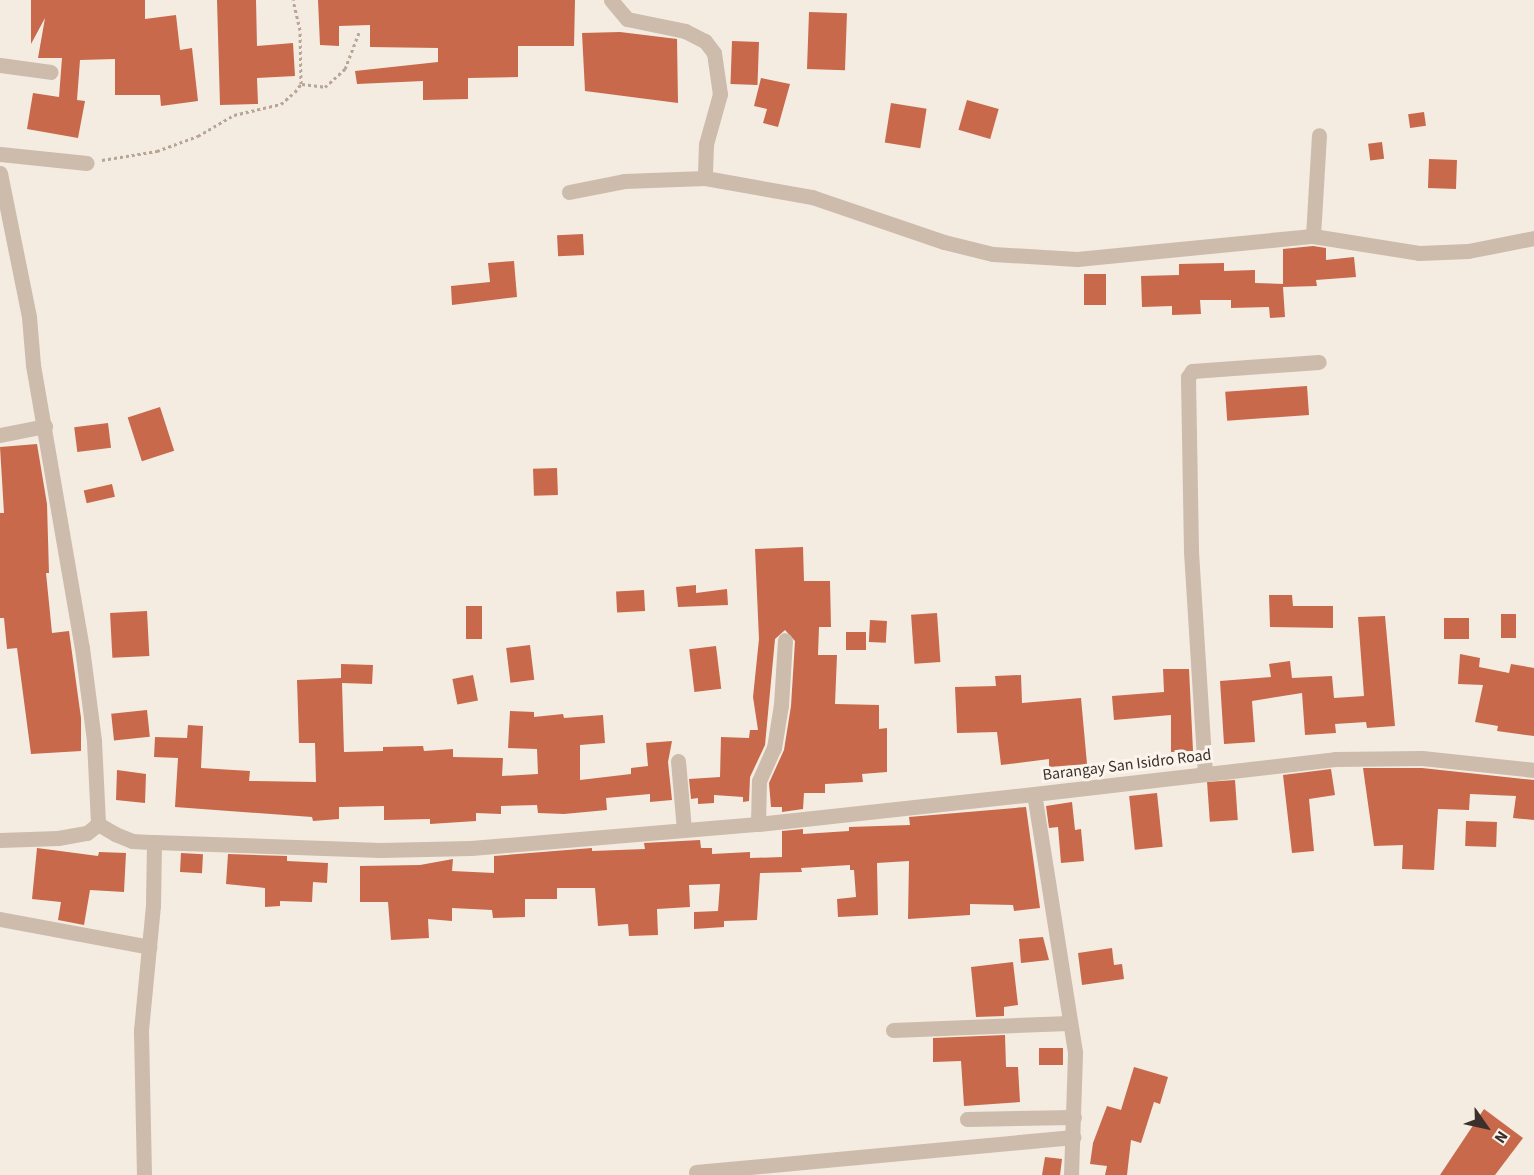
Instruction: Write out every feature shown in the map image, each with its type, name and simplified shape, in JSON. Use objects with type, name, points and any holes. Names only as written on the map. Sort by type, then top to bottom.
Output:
[{"type":"street","points":[[611,0],[627,20],[685,31],[705,41],[714,53],[720,94],[706,144],[705,178]]},
{"type":"street","points":[[0,65],[51,72]]},
{"type":"street","points":[[1312,236],[1319,135]]},
{"type":"street","points":[[0,154],[87,163]]},
{"type":"street","points":[[0,173],[29,317],[33,365],[82,648],[94,741],[98,824]]},
{"type":"street","points":[[569,192],[624,181],[705,178],[812,197],[944,242],[993,254],[1077,259],[1312,236],[1419,253],[1468,251],[1534,238]]},
{"type":"street","points":[[1205,774],[1191,550],[1188,377],[1192,371],[1319,362]]},
{"type":"street","points":[[0,435],[45,426]]},
{"type":"street","points":[[758,824],[759,781],[774,748],[781,705],[785,640]]},
{"type":"street","name":"Barangay San Isidro Road","points":[[1071,1175],[1075,1052],[1034,794],[1205,774],[1367,759],[1422,758],[1534,770]]},
{"type":"street","points":[[678,761],[684,829]]},
{"type":"street","points":[[98,824],[132,841],[380,850],[471,848],[758,824],[1034,794]]},
{"type":"street","points":[[0,840],[58,838],[87,833],[98,824]]},
{"type":"street","points":[[144,1175],[141,1030],[149,947],[154,842]]},
{"type":"street","points":[[0,919],[149,947]]},
{"type":"street","points":[[893,1030],[1069,1023]]},
{"type":"street","points":[[967,1119],[1074,1117]]},
{"type":"street","points":[[696,1172],[1073,1137]]},
{"type":"path","points":[[87,163],[156,151],[198,136],[234,115],[281,104],[301,84],[300,30],[293,0]]},
{"type":"path","points":[[301,84],[325,87],[345,69],[359,33]]},
{"type":"building","points":[[31,0],[145,0],[145,19],[176,15],[180,50],[192,48],[198,101],[161,106],[160,95],[115,95],[115,59],[80,60],[77,100],[85,101],[78,138],[27,129],[33,93],[59,97],[62,58],[38,58],[45,18],[31,44]]},
{"type":"building","points":[[217,0],[256,0],[257,46],[293,43],[295,76],[257,78],[258,104],[220,105]]},
{"type":"building","points":[[318,0],[575,0],[574,46],[518,46],[518,77],[468,78],[468,99],[423,100],[423,81],[357,84],[355,71],[438,62],[438,48],[370,47],[370,25],[339,26],[339,46],[320,45]]},
{"type":"building","points":[[809,12],[847,13],[845,70],[807,69]]},
{"type":"building","points":[[620,32],[677,39],[678,103],[585,91],[582,33]]},
{"type":"building","points":[[732,41],[759,42],[757,85],[730,84]]},
{"type":"building","points":[[761,78],[790,84],[778,127],[763,123],[767,109],[754,106]]},
{"type":"building","points":[[967,100],[999,109],[990,139],[958,130]]},
{"type":"building","points":[[891,103],[927,109],[920,148],[885,143]]},
{"type":"building","points":[[1424,112],[1426,126],[1410,128],[1408,114]]},
{"type":"building","points":[[1382,142],[1384,159],[1370,161],[1368,144]]},
{"type":"building","points":[[1429,159],[1457,160],[1456,189],[1428,188]]},
{"type":"building","points":[[583,234],[584,255],[558,256],[557,235]]},
{"type":"building","points":[[1313,246],[1326,248],[1326,260],[1354,257],[1356,277],[1316,280],[1317,286],[1283,287],[1285,317],[1270,318],[1269,307],[1231,308],[1231,300],[1200,300],[1201,314],[1172,315],[1172,306],[1142,307],[1141,276],[1179,275],[1179,264],[1224,263],[1224,271],[1255,270],[1255,283],[1283,284],[1283,249]]},
{"type":"building","points":[[514,261],[517,297],[452,305],[451,286],[490,282],[488,263]]},
{"type":"building","points":[[1084,274],[1106,274],[1106,305],[1084,305]]},
{"type":"building","points":[[1307,386],[1309,415],[1227,421],[1225,392]]},
{"type":"building","points":[[160,407],[174,451],[142,461],[128,418]]},
{"type":"building","points":[[108,423],[111,448],[77,452],[74,427]]},
{"type":"building","points":[[37,444],[47,504],[49,573],[46,573],[52,633],[69,631],[81,718],[81,751],[31,754],[17,648],[7,649],[4,618],[0,618],[0,513],[4,513],[0,447]]},
{"type":"building","points":[[557,468],[558,495],[534,496],[533,469]]},
{"type":"building","points":[[112,484],[115,497],[87,503],[84,491]]},
{"type":"building","points":[[803,547],[804,581],[830,581],[831,627],[819,627],[818,655],[837,655],[835,704],[879,705],[879,729],[887,728],[887,772],[862,774],[863,782],[825,784],[825,793],[804,793],[803,809],[782,812],[782,807],[771,807],[769,783],[784,750],[791,706],[795,641],[785,630],[775,639],[765,745],[750,777],[749,801],[743,802],[743,797],[714,795],[714,803],[698,804],[698,798],[691,799],[689,779],[720,777],[721,737],[749,738],[750,730],[758,730],[753,697],[759,639],[755,549]]},
{"type":"building","points":[[696,585],[696,593],[727,589],[728,605],[678,607],[676,587]]},
{"type":"building","points":[[644,590],[645,611],[617,612],[616,591]]},
{"type":"building","points":[[1269,595],[1292,595],[1293,606],[1333,606],[1333,628],[1270,627]]},
{"type":"building","points":[[466,606],[482,606],[482,639],[466,639]]},
{"type":"building","points":[[147,611],[149,656],[112,658],[110,613]]},
{"type":"building","points":[[937,613],[940,662],[914,664],[911,615]]},
{"type":"building","points":[[1501,614],[1516,614],[1516,638],[1501,638]]},
{"type":"building","points":[[1385,616],[1395,726],[1367,728],[1366,722],[1335,724],[1336,733],[1305,735],[1302,693],[1252,701],[1255,742],[1224,744],[1220,681],[1271,677],[1269,664],[1290,661],[1292,678],[1332,676],[1334,698],[1364,696],[1358,617]]},
{"type":"building","points":[[1444,618],[1469,618],[1469,639],[1444,639]]},
{"type":"building","points":[[870,620],[887,621],[886,643],[869,642]]},
{"type":"building","points":[[846,632],[866,632],[866,650],[846,650]]},
{"type":"building","points":[[530,645],[534,680],[510,683],[506,648]]},
{"type":"building","points":[[716,646],[721,689],[694,692],[689,649]]},
{"type":"building","points":[[1460,654],[1480,658],[1479,667],[1509,673],[1511,664],[1534,668],[1534,736],[1497,731],[1498,726],[1475,722],[1483,685],[1458,684]]},
{"type":"building","points":[[341,664],[373,665],[372,684],[342,683],[344,752],[383,751],[383,747],[423,746],[424,751],[453,749],[453,757],[503,758],[502,776],[538,774],[537,749],[508,748],[510,711],[534,712],[534,717],[563,714],[564,718],[603,715],[605,743],[580,745],[580,780],[631,774],[631,768],[648,766],[646,743],[672,741],[668,762],[672,800],[650,802],[650,794],[606,798],[607,810],[564,814],[538,813],[537,805],[501,806],[501,814],[476,813],[476,821],[430,824],[430,819],[384,820],[384,806],[339,807],[339,819],[313,821],[312,817],[175,807],[178,758],[154,757],[155,737],[187,738],[188,725],[203,726],[201,768],[250,771],[249,781],[316,782],[315,743],[299,743],[297,680],[341,678]]},
{"type":"building","points":[[1163,669],[1189,669],[1193,751],[1171,752],[1171,715],[1114,720],[1112,696],[1164,692]]},
{"type":"building","points":[[473,675],[478,701],[457,705],[452,679]]},
{"type":"building","points":[[1021,675],[1022,703],[1081,698],[1087,764],[1049,767],[1049,759],[1001,765],[997,732],[957,733],[955,687],[996,686],[995,676]]},
{"type":"building","points":[[147,710],[150,737],[114,741],[111,714]]},
{"type":"building","points":[[1363,768],[1422,768],[1534,780],[1534,820],[1513,818],[1516,796],[1470,794],[1469,810],[1438,809],[1434,870],[1402,869],[1403,845],[1374,846]]},
{"type":"building","points":[[1331,769],[1335,795],[1309,799],[1314,851],[1292,853],[1283,775]]},
{"type":"building","points":[[117,770],[146,774],[145,803],[116,800]]},
{"type":"building","points":[[1235,780],[1238,820],[1210,822],[1207,782]]},
{"type":"building","points":[[1157,793],[1163,847],[1135,850],[1129,796]]},
{"type":"building","points":[[1072,802],[1075,830],[1081,829],[1084,861],[1061,863],[1058,827],[1049,828],[1046,806]]},
{"type":"building","points":[[1026,807],[1040,908],[1014,911],[1013,905],[970,904],[970,915],[908,919],[909,861],[877,863],[878,915],[838,917],[837,899],[856,897],[854,870],[850,870],[850,865],[801,868],[802,872],[760,873],[757,920],[724,921],[724,927],[694,929],[694,912],[718,911],[720,884],[689,885],[690,907],[657,909],[658,935],[629,936],[628,924],[598,926],[595,888],[557,888],[557,899],[525,899],[525,917],[493,918],[492,910],[452,908],[452,921],[428,919],[429,938],[391,940],[388,902],[360,902],[360,866],[420,865],[453,859],[452,871],[494,873],[494,856],[592,848],[592,851],[645,849],[644,843],[700,840],[701,848],[712,848],[712,854],[750,852],[750,858],[782,857],[782,831],[803,829],[803,834],[849,831],[849,827],[910,825],[909,817]]},
{"type":"building","points":[[1466,821],[1497,822],[1496,847],[1465,846]]},
{"type":"building","points":[[37,848],[98,856],[99,852],[126,853],[124,892],[90,890],[84,925],[58,920],[61,902],[32,899]]},
{"type":"building","points":[[181,853],[203,854],[202,873],[180,872]]},
{"type":"building","points":[[228,854],[287,856],[287,861],[328,863],[327,883],[313,882],[312,902],[280,901],[280,906],[265,907],[265,888],[226,884]]},
{"type":"building","points":[[1043,937],[1049,960],[1021,963],[1019,939]]},
{"type":"building","points":[[1112,948],[1114,965],[1122,964],[1124,979],[1082,985],[1078,953]]},
{"type":"building","points":[[1013,962],[1018,1005],[1004,1007],[1004,1016],[976,1017],[971,967]]},
{"type":"building","points":[[1005,1035],[1006,1067],[1018,1067],[1020,1102],[964,1106],[961,1061],[933,1062],[933,1038]]},
{"type":"building","points":[[1039,1048],[1063,1048],[1063,1065],[1039,1065]]},
{"type":"building","points":[[1134,1067],[1168,1077],[1160,1104],[1154,1102],[1141,1143],[1131,1140],[1127,1175],[1105,1175],[1107,1166],[1090,1164],[1093,1143],[1107,1106],[1121,1110]]},
{"type":"building","points":[[1484,1109],[1523,1138],[1495,1175],[1440,1175]]},
{"type":"building","points":[[1045,1157],[1062,1159],[1060,1175],[1042,1175]]}]
